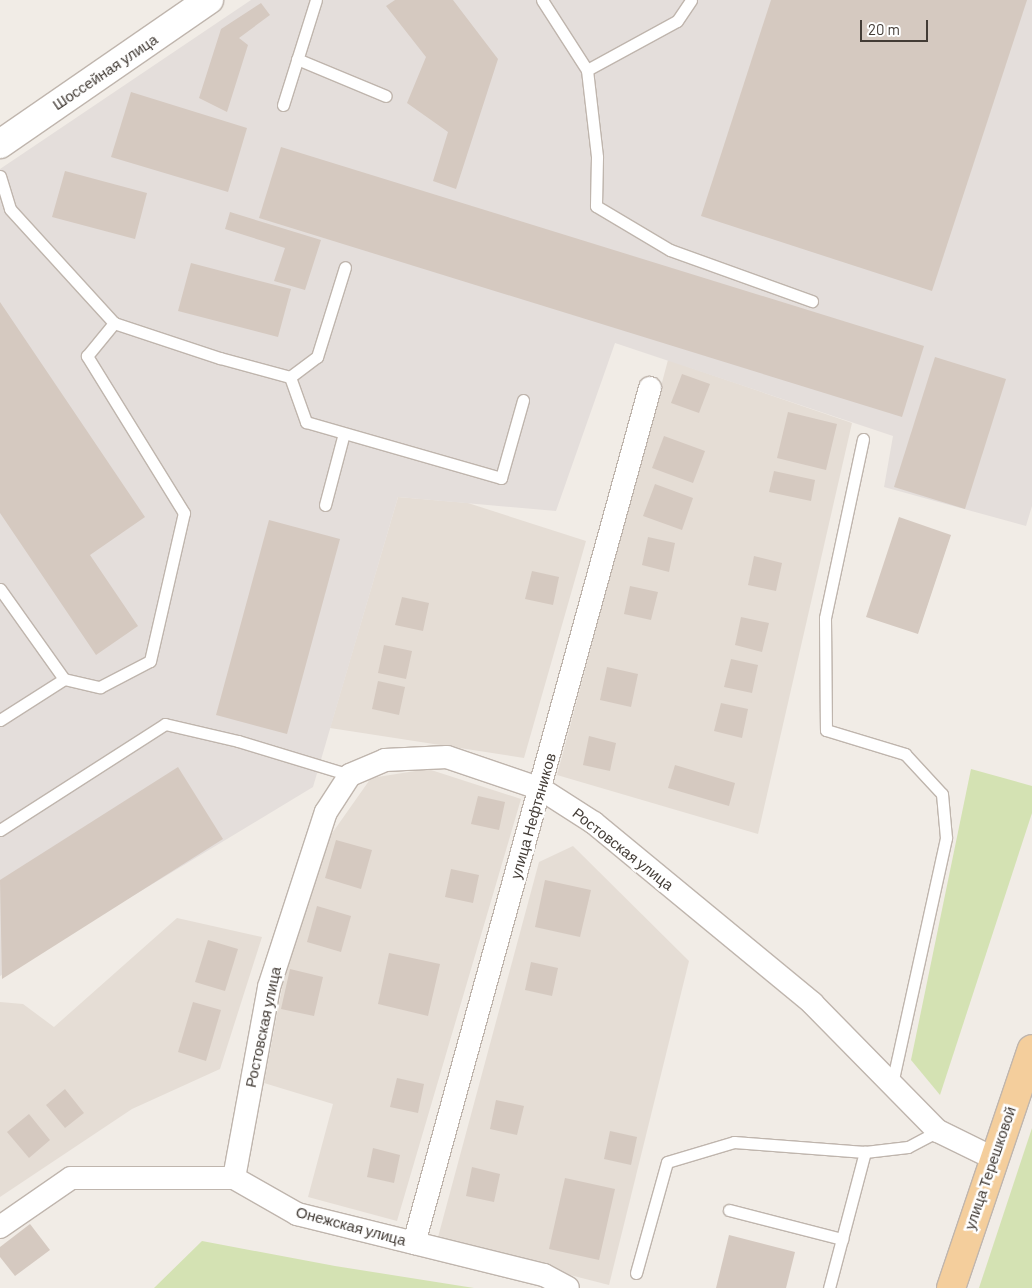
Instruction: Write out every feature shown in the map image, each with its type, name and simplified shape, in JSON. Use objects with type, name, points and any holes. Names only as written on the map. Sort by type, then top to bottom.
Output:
[{"type":"main road","name":"улица Терешковой","points":[[951,1288],[993,1158],[1032,1049]]},
{"type":"street","name":"Шоссейная улица","points":[[0,144],[209,0]]},
{"type":"street","name":"улица Нефтяников","points":[[414,1243],[541,789],[650,388]]},
{"type":"street","name":"Ростовская улица","points":[[234,1178],[269,987],[326,812],[350,775],[385,760],[447,757],[541,789],[594,823],[812,1003],[938,1131],[993,1158]]},
{"type":"street","points":[[0,1227],[72,1178],[234,1178]]},
{"type":"street","name":"Онежская улица","points":[[234,1178],[296,1214],[544,1274],[568,1288]]},
{"type":"lane","points":[[283,105],[316,0]]},
{"type":"lane","points":[[542,0],[587,70],[597,156],[596,206],[670,250],[812,301]]},
{"type":"lane","points":[[587,70],[677,21],[691,0]]},
{"type":"lane","points":[[297,59],[386,96]]},
{"type":"lane","points":[[0,176],[10,209],[114,323],[220,358],[290,377]]},
{"type":"lane","points":[[290,377],[317,357],[344,267]]},
{"type":"lane","points":[[0,589],[64,679],[100,687],[150,661],[184,513],[87,356],[114,323]]},
{"type":"lane","points":[[290,377],[306,422],[500,478],[523,400]]},
{"type":"lane","points":[[325,505],[344,433]]},
{"type":"lane","points":[[863,439],[825,618],[826,730],[905,754],[942,794],[946,838],[892,1084]]},
{"type":"lane","points":[[0,720],[64,679]]},
{"type":"lane","points":[[0,830],[165,724],[238,741],[350,775]]},
{"type":"lane","points":[[636,1273],[667,1162],[734,1142],[865,1152],[908,1147],[938,1131]]},
{"type":"lane","points":[[828,1288],[865,1152]]},
{"type":"lane","points":[[729,1210],[842,1239]]},
{"type":"shaded area","points":[[251,0],[1032,0],[1032,506],[1026,526],[884,487],[893,436],[615,343],[556,511],[398,497],[313,787],[0,976],[0,169]]},
{"type":"shaded area","points":[[668,360],[852,423],[758,834],[557,775]]},
{"type":"shaded area","points":[[398,497],[468,503],[586,541],[524,758],[330,728]]},
{"type":"shaded area","points":[[428,769],[521,799],[397,1221],[308,1197],[333,1104],[264,1083],[286,967],[328,839],[371,778]]},
{"type":"shaded area","points":[[573,846],[689,961],[609,1285],[437,1241],[539,862]]},
{"type":"shaded area","points":[[177,918],[262,937],[220,1069],[132,1109],[0,1197],[0,1002],[23,1004],[54,1027]]},
{"type":"green space","points":[[971,769],[1032,786],[1032,813],[940,1095],[911,1060]]},
{"type":"green space","points":[[1032,1128],[1032,1288],[979,1288]]},
{"type":"green space","points":[[202,1241],[335,1266],[474,1288],[154,1288]]},
{"type":"building","points":[[395,0],[453,0],[498,59],[456,189],[433,181],[448,132],[407,103],[426,57],[386,6]]},
{"type":"building","points":[[771,0],[1027,0],[932,291],[701,216]]},
{"type":"building","points":[[261,3],[270,15],[239,38],[248,45],[227,112],[199,98],[221,29]]},
{"type":"building","points":[[131,92],[247,128],[228,192],[111,157]]},
{"type":"building","points":[[281,147],[924,346],[902,417],[259,218]]},
{"type":"building","points":[[65,171],[147,193],[135,239],[52,217]]},
{"type":"building","points":[[230,212],[321,240],[305,290],[274,281],[285,248],[225,229]]},
{"type":"building","points":[[191,263],[291,289],[278,337],[178,311]]},
{"type":"building","points":[[0,302],[145,517],[90,555],[138,626],[96,655],[0,513]]},
{"type":"building","points":[[935,357],[1006,379],[965,509],[894,487]]},
{"type":"building","points":[[682,374],[710,384],[699,413],[671,403]]},
{"type":"building","points":[[788,412],[837,424],[826,470],[777,458]]},
{"type":"building","points":[[664,436],[705,451],[693,483],[652,468]]},
{"type":"building","points":[[774,471],[815,480],[811,501],[769,492]]},
{"type":"building","points":[[655,484],[693,498],[682,530],[643,516]]},
{"type":"building","points":[[899,517],[951,535],[918,634],[866,617]]},
{"type":"building","points":[[269,520],[340,539],[287,734],[216,715]]},
{"type":"building","points":[[648,537],[675,543],[669,572],[642,565]]},
{"type":"building","points":[[754,556],[782,563],[776,591],[748,585]]},
{"type":"building","points":[[532,571],[559,577],[553,605],[525,599]]},
{"type":"building","points":[[630,586],[658,592],[651,620],[624,614]]},
{"type":"building","points":[[402,597],[429,603],[423,631],[395,625]]},
{"type":"building","points":[[741,617],[769,623],[762,652],[735,645]]},
{"type":"building","points":[[384,645],[412,651],[406,679],[378,673]]},
{"type":"building","points":[[731,659],[758,665],[752,693],[724,687]]},
{"type":"building","points":[[607,667],[638,674],[631,707],[600,700]]},
{"type":"building","points":[[378,681],[405,687],[399,715],[372,709]]},
{"type":"building","points":[[721,703],[748,709],[742,738],[714,731]]},
{"type":"building","points":[[589,736],[616,743],[610,771],[583,765]]},
{"type":"building","points":[[675,765],[735,783],[729,806],[668,788]]},
{"type":"building","points":[[178,767],[223,839],[2,979],[0,880]]},
{"type":"building","points":[[478,796],[505,802],[499,830],[471,824]]},
{"type":"building","points":[[336,840],[372,850],[361,889],[325,878]]},
{"type":"building","points":[[451,869],[479,875],[473,903],[445,897]]},
{"type":"building","points":[[545,880],[591,890],[580,937],[535,927]]},
{"type":"building","points":[[317,906],[351,916],[341,952],[307,942]]},
{"type":"building","points":[[208,940],[238,949],[225,991],[195,982]]},
{"type":"building","points":[[389,953],[440,964],[428,1016],[378,1004]]},
{"type":"building","points":[[531,962],[558,968],[552,996],[525,990]]},
{"type":"building","points":[[290,969],[323,977],[314,1016],[281,1009]]},
{"type":"building","points":[[193,1002],[221,1010],[206,1061],[178,1052]]},
{"type":"building","points":[[397,1078],[424,1084],[418,1113],[390,1107]]},
{"type":"building","points":[[65,1089],[84,1113],[65,1128],[46,1105]]},
{"type":"building","points":[[496,1100],[524,1106],[517,1135],[490,1129]]},
{"type":"building","points":[[29,1114],[50,1140],[29,1158],[7,1132]]},
{"type":"building","points":[[610,1131],[637,1137],[631,1165],[604,1159]]},
{"type":"building","points":[[373,1148],[400,1155],[394,1183],[367,1177]]},
{"type":"building","points":[[472,1167],[500,1174],[494,1202],[466,1196]]},
{"type":"building","points":[[565,1178],[615,1189],[599,1260],[549,1249]]},
{"type":"building","points":[[30,1224],[50,1250],[15,1276],[0,1257],[0,1247]]},
{"type":"building","points":[[729,1235],[795,1252],[786,1288],[716,1288]]}]
